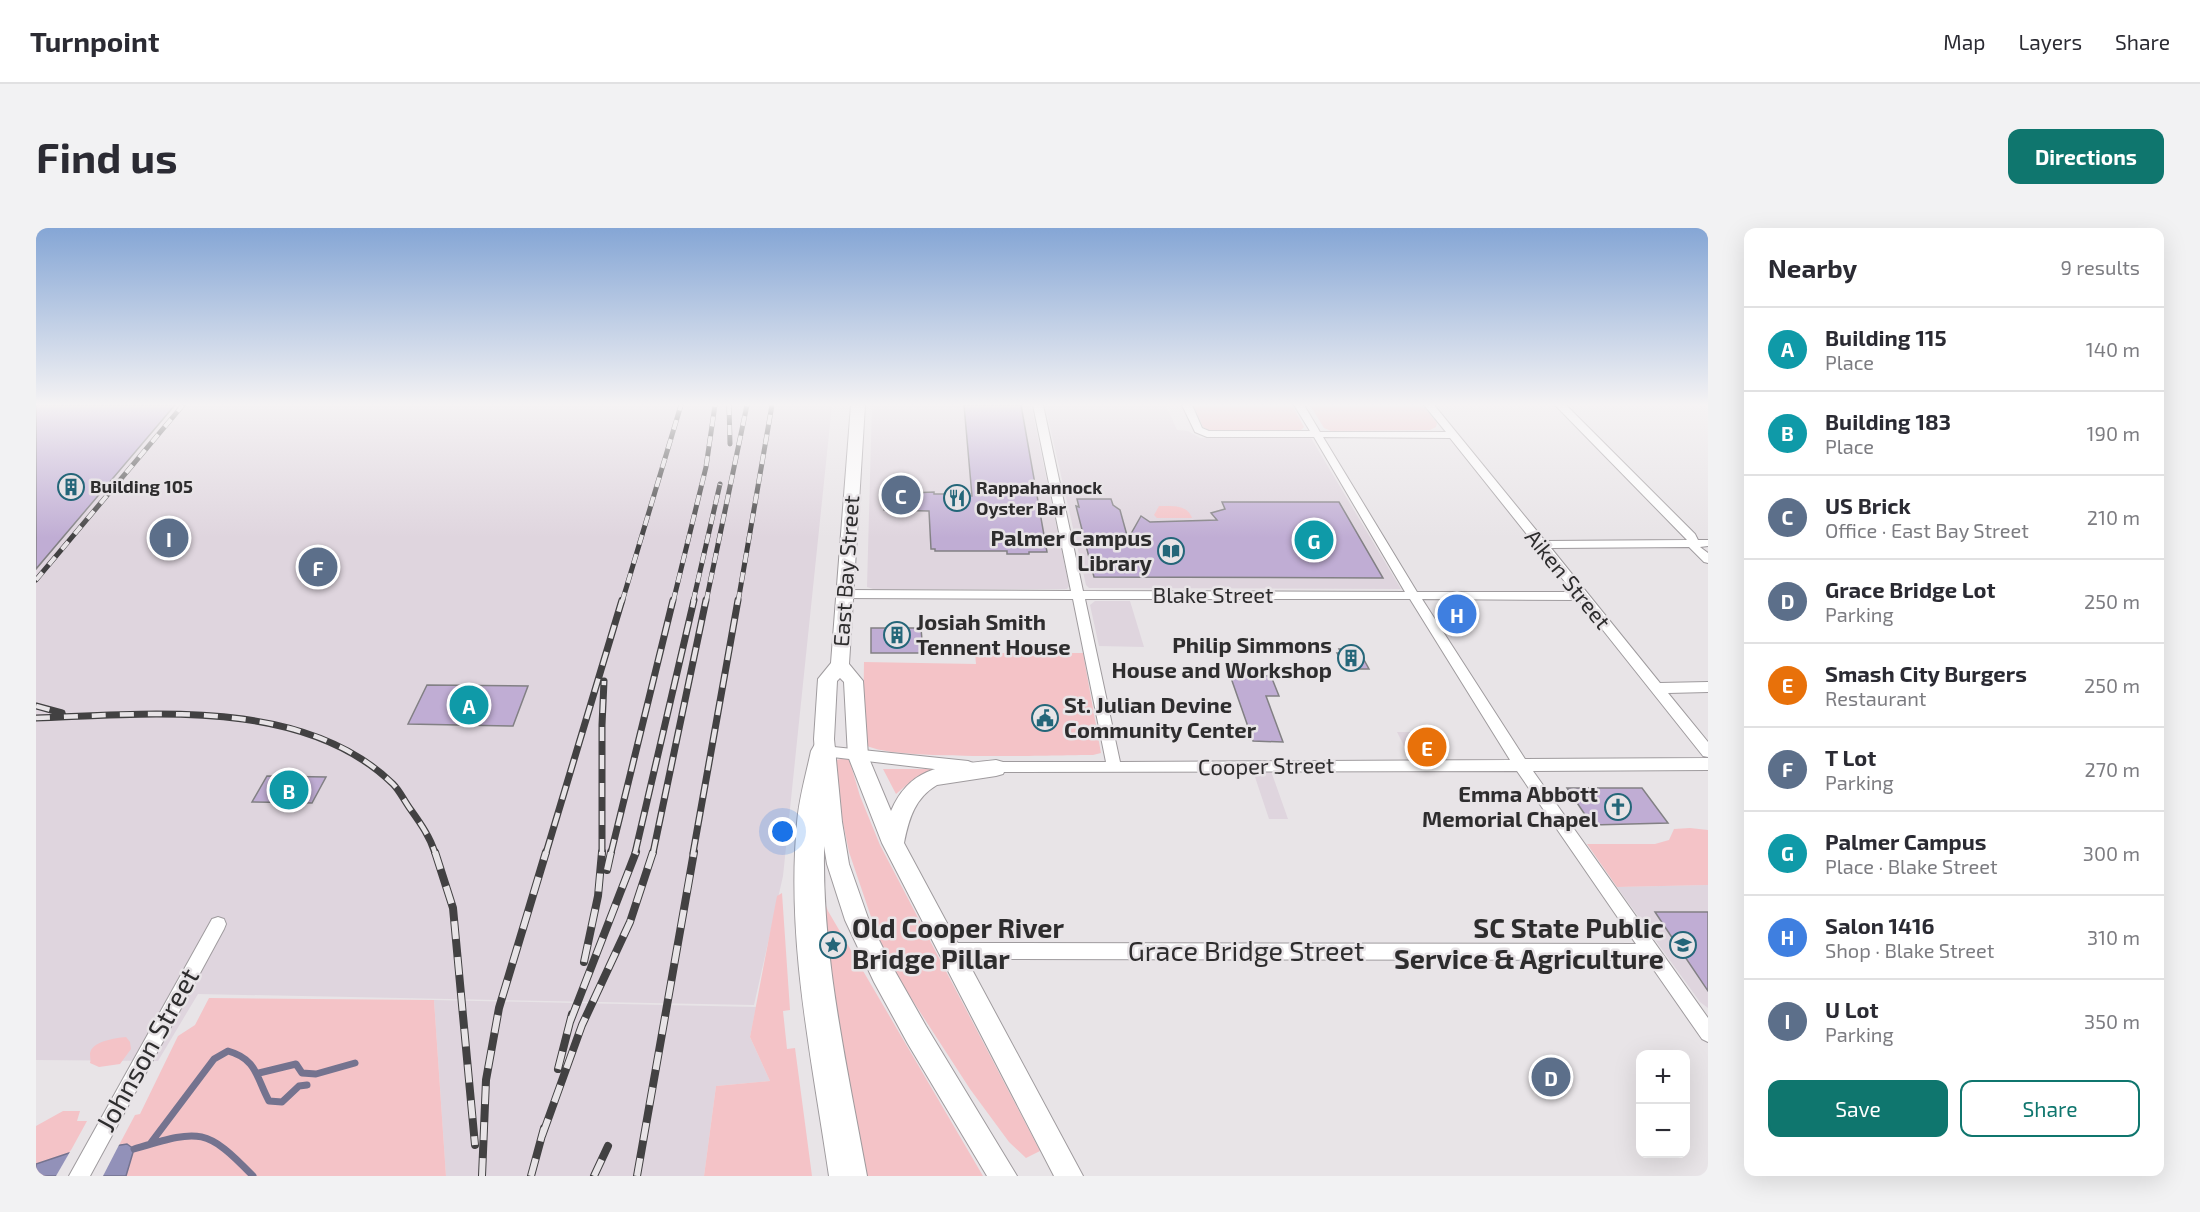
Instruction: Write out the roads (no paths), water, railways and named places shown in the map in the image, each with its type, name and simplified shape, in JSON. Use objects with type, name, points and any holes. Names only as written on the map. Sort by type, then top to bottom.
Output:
[{"type":"highway","points":[[824,751],[811,832],[810,895],[818,982],[848,1176]]},
{"type":"main road","name":"East Bay Street","points":[[840,665],[854,449]]},
{"type":"main road","points":[[1003,1176],[916,1035],[883,974],[857,920],[838,864],[824,751],[828,679],[840,665],[853,681],[858,756],[893,843],[1069,1176]]},
{"type":"main road","points":[[893,843],[906,799],[924,782],[933,777],[996,768]]},
{"type":"street","points":[[1048,449],[1080,595],[1114,767]]},
{"type":"street","points":[[1326,449],[1414,596],[1520,764],[1708,1031]]},
{"type":"street","name":"Aiken Street","points":[[1464,449],[1708,752]]},
{"type":"street","points":[[1604,449],[1691,536],[1695,548],[1708,560]]},
{"type":"street","points":[[1542,546],[1708,543]]},
{"type":"street","name":"Blake Street","points":[[843,594],[1582,597]]},
{"type":"street","points":[[1656,688],[1708,687]]},
{"type":"street","name":"Cooper Street","points":[[824,751],[930,764],[996,768],[1708,764]]},
{"type":"street","name":"Johnson Street","points":[[79,1176],[218,924]]},
{"type":"street","name":"Grace Bridge Street","points":[[949,951],[1652,952]]},
{"type":"water","points":[[127,1144],[134,1149],[126,1176],[36,1176],[36,1164],[69,1153]]},
{"type":"waterway","points":[[150,1144],[214,1059],[228,1051],[238,1054],[250,1064],[269,1101],[282,1102],[299,1086],[307,1085]]},
{"type":"waterway","points":[[259,1073],[296,1064],[302,1073],[316,1074],[355,1063]]},
{"type":"waterway","points":[[134,1149],[173,1138],[200,1137],[211,1140],[223,1148],[253,1176]]},
{"type":"railway","points":[[36,580],[146,449]]},
{"type":"railway","points":[[622,602],[668,449]]},
{"type":"railway","points":[[673,602],[709,449]]},
{"type":"railway","points":[[706,602],[738,449]]},
{"type":"railway","points":[[738,602],[764,449]]},
{"type":"railway","points":[[693,602],[720,484]]},
{"type":"railway","points":[[546,853],[622,600]]},
{"type":"railway","points":[[611,853],[673,600]]},
{"type":"railway","points":[[635,853],[694,600]]},
{"type":"railway","points":[[653,853],[706,600]]},
{"type":"railway","points":[[693,853],[738,600]]},
{"type":"railway","points":[[602,852],[604,681]]},
{"type":"railway","points":[[36,706],[62,713]]},
{"type":"railway","points":[[36,718],[127,714],[224,717],[271,724],[316,736],[357,756],[393,784],[425,831],[435,853]]},
{"type":"railway","points":[[435,852],[453,908],[475,1145]]},
{"type":"railway","points":[[482,1176],[486,1080],[499,1008],[546,852]]},
{"type":"railway","points":[[584,962],[598,896],[602,852]]},
{"type":"railway","points":[[607,870],[611,852]]},
{"type":"railway","points":[[570,1022],[636,852]]},
{"type":"railway","points":[[542,1136],[582,1025],[630,922],[653,852]]},
{"type":"railway","points":[[637,1176],[694,852]]},
{"type":"railway","points":[[558,1069],[572,1014]]},
{"type":"railway","points":[[531,1176],[544,1128]]},
{"type":"railway","points":[[594,1176],[608,1146]]},
{"type":"place","name":"Building 105","points":[[71,487]]},
{"type":"place","name":"US Brick","points":[[901,495]]},
{"type":"place","name":"Rappahannock Oyster Bar","points":[[957,498]]},
{"type":"place","name":"U Lot","points":[[169,538]]},
{"type":"place","name":"Palmer Campus","points":[[1314,540]]},
{"type":"place","name":"Palmer Campus Library","points":[[1171,551]]},
{"type":"place","name":"T Lot","points":[[318,567]]},
{"type":"place","name":"Salon 1416","points":[[1457,614]]},
{"type":"place","name":"Josiah Smith Tennent House","points":[[897,635]]},
{"type":"place","name":"Philip Simmons House and Workshop","points":[[1351,658]]},
{"type":"place","name":"Building 115","points":[[469,705]]},
{"type":"place","name":"St. Julian Devine Community Center","points":[[1045,718]]},
{"type":"place","name":"Smash City Burgers","points":[[1427,747]]},
{"type":"place","name":"Building 183","points":[[289,790]]},
{"type":"place","name":"Emma Abbott Memorial Chapel","points":[[1618,807]]},
{"type":"place","name":"Old Cooper River Bridge Pillar","points":[[833,945]]},
{"type":"place","name":"SC State Public Service & Agriculture","points":[[1683,945]]},
{"type":"place","name":"Grace Bridge Lot","points":[[1551,1077]]}]
